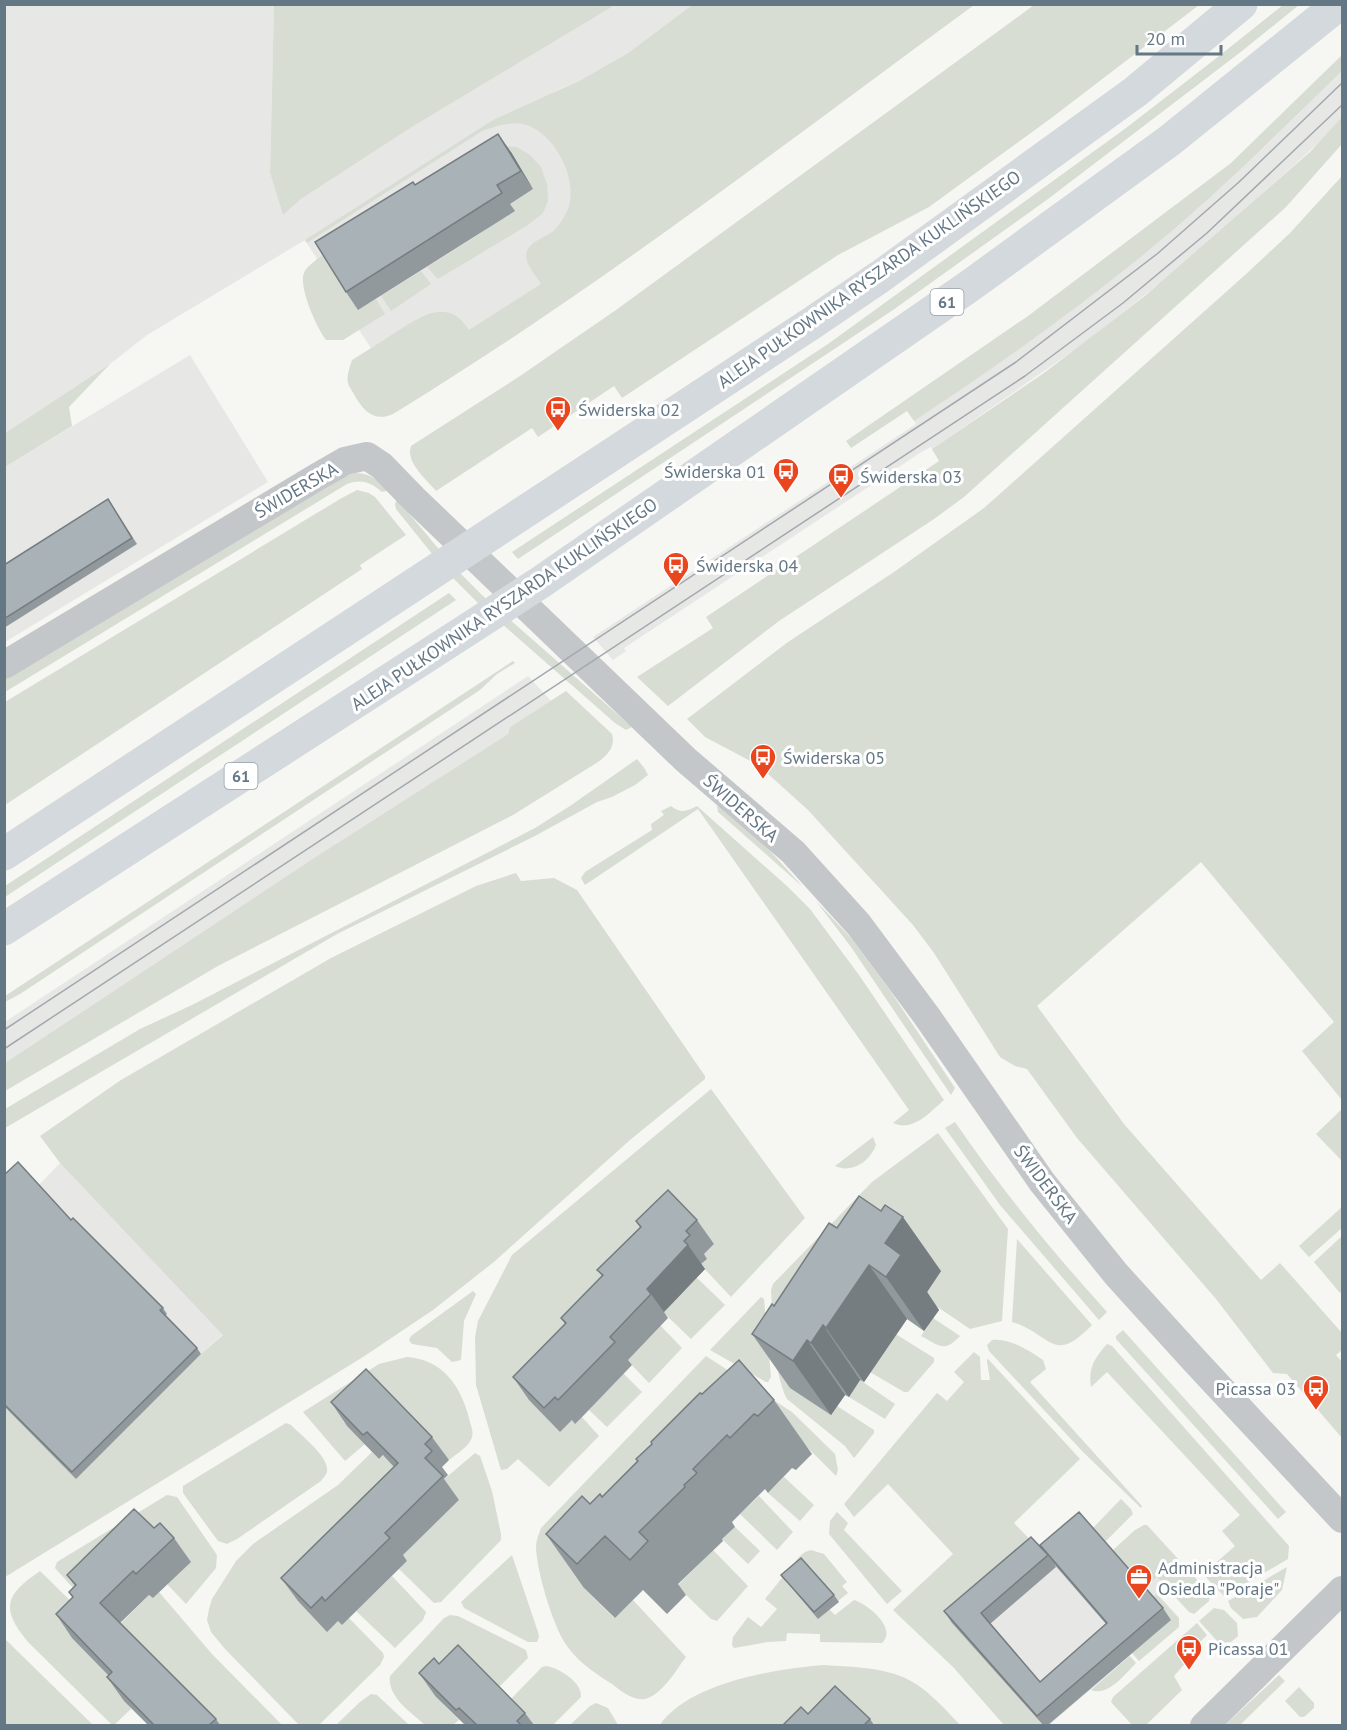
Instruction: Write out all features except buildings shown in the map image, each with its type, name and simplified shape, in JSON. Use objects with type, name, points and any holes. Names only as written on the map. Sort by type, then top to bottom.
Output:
[{"type":"main road","name":"ALEJA PUŁKOWNIKA RYSZARDA KUKLIŃSKIEGO","points":[[4,854],[881,276],[1135,92],[1241,4]]},
{"type":"main road","name":"ALEJA PUŁKOWNIKA RYSZARDA KUKLIŃSKIEGO","points":[[4,929],[478,624],[981,278],[1168,141],[1339,4]]},
{"type":"street","name":"ŚWIDERSKA","points":[[4,665],[317,477],[345,461],[367,456],[382,466],[412,498],[686,760],[793,852],[859,926],[926,1015],[1042,1182],[1116,1274],[1342,1519]]},
{"type":"street","points":[[1204,1725],[1342,1590]]},
{"type":"shaded area","points":[[274,4],[615,5],[412,127],[301,199],[283,215],[270,173]]},
{"type":"shaded area","points":[[5,5],[274,5],[270,173],[283,215],[301,199],[412,127],[615,5],[692,5],[628,53],[581,80],[554,92],[663,222],[401,393],[357,327],[306,275],[317,259],[305,240],[147,335],[110,364],[5,433]]},
{"type":"shaded area","points":[[692,5],[974,5],[688,216],[543,317],[393,414],[381,417],[366,411],[358,402],[348,383],[352,360],[415,320],[434,313],[452,314],[469,330],[541,284],[528,264],[526,255],[535,242],[554,230],[567,212],[570,184],[567,171],[554,146],[534,128],[518,123],[502,125],[482,131],[307,243],[305,240],[493,120],[581,80],[628,53]]},
{"type":"shaded area","points":[[1034,5],[1199,5],[1050,119],[929,207],[838,255],[622,398],[614,386],[538,437],[532,428],[436,491],[418,470],[411,458],[411,446],[520,376],[616,310]]},
{"type":"shaded area","points":[[1283,5],[1299,5],[1048,199],[893,310],[518,559],[512,552],[828,344],[1126,128]]},
{"type":"shaded area","points":[[1342,55],[1342,71],[1211,196],[1128,267],[1022,347],[914,421],[907,411],[851,448],[846,441],[1028,316],[1231,163]]},
{"type":"shaded area","points":[[1342,71],[1342,117],[1324,138],[1179,268],[1080,346],[932,449],[931,447],[923,451],[624,648],[626,651],[613,660],[593,637],[916,424],[914,421],[1067,314],[1129,266],[1264,147]]},
{"type":"shaded area","points":[[1342,117],[1342,144],[1286,207],[964,497],[779,621],[668,706],[637,677],[713,628],[706,617],[939,461],[932,449],[1044,373],[1146,295],[1311,151]]},
{"type":"shaded area","points":[[504,146],[517,147],[530,155],[541,167],[547,184],[548,201],[543,213],[528,225],[438,279],[427,267],[480,234],[510,204],[533,189],[511,153],[359,309],[376,299],[385,314],[343,340],[326,340],[306,297],[303,279],[308,267],[317,259],[490,149]]},
{"type":"shaded area","points":[[1342,176],[1342,1100],[1302,1051],[1334,1022],[1201,862],[1037,1006],[1124,1124],[1261,1280],[1280,1263],[1342,1333],[1342,1350],[1336,1355],[1342,1362],[1342,1438],[1287,1374],[1273,1373],[1216,1299],[1077,1138],[1027,1069],[1015,1066],[1000,1057],[934,953],[913,925],[808,810],[758,765],[705,737],[687,719],[788,642],[894,572],[984,508],[1245,275],[1290,233]]},
{"type":"shaded area","points":[[421,271],[431,284],[391,311],[381,296]]},
{"type":"shaded area","points":[[190,355],[268,482],[5,642],[5,467]]},
{"type":"shaded area","points":[[110,364],[69,407],[72,426],[5,467],[5,433]]},
{"type":"shaded area","points":[[355,473],[370,476],[390,490],[382,492],[362,482],[347,484],[5,692],[5,679],[214,553],[322,484]]},
{"type":"shaded area","points":[[357,490],[375,497],[406,535],[360,565],[362,569],[5,805],[5,702]]},
{"type":"shaded area","points":[[397,499],[452,565],[483,596],[632,727],[626,730],[615,723],[477,602],[445,570],[396,509]]},
{"type":"shaded area","points":[[449,593],[456,600],[5,897],[5,886]]},
{"type":"shaded area","points":[[513,661],[515,663],[497,674],[480,690],[5,1002],[5,996]]},
{"type":"shaded area","points":[[528,676],[551,701],[510,727],[508,734],[317,856],[5,1063],[5,1022]]},
{"type":"shaded area","points":[[566,691],[612,734],[612,747],[598,762],[513,815],[218,966],[5,1091],[5,1063],[317,856],[508,734],[510,727]]},
{"type":"shaded area","points":[[637,759],[648,775],[635,785],[337,934],[5,1128],[5,1109],[140,1029],[192,1005],[535,828]]},
{"type":"shaded area","points":[[720,804],[751,830],[803,887],[718,812],[717,806]]},
{"type":"shaded area","points":[[671,806],[684,811],[697,806],[810,909],[859,975],[944,1100],[933,1110],[914,1123],[900,1125],[893,1123],[909,1110],[698,809],[585,885],[581,878],[585,872],[652,830],[651,824],[664,815],[661,811]]},
{"type":"shaded area","points":[[516,873],[521,881],[554,878],[577,890],[705,1079],[630,1140],[495,1261],[433,1310],[363,1357],[5,1577],[5,1406],[76,1478],[223,1335],[60,1163],[40,1136],[121,1080],[331,958],[476,886]]},
{"type":"shaded area","points":[[816,901],[852,939],[891,992],[955,1088],[951,1095],[851,947]]},
{"type":"shaded area","points":[[711,1089],[805,1218],[731,1297],[701,1265],[703,1255],[714,1244],[685,1214],[560,1432],[572,1420],[582,1417],[599,1436],[549,1487],[518,1459],[507,1469],[501,1470],[476,1385],[475,1337],[478,1321],[512,1255]]},
{"type":"shaded area","points":[[1342,1109],[1342,1161],[1316,1134]]},
{"type":"shaded area","points":[[955,1122],[1028,1219],[1107,1312],[1099,1320],[1000,1205],[945,1128]]},
{"type":"shaded area","points":[[938,1133],[1008,1229],[1002,1321],[970,1329],[923,1297],[940,1272],[923,1259],[837,1406],[874,1430],[854,1458],[845,1446],[787,1399],[776,1361],[771,1290],[773,1284],[872,1182]]},
{"type":"shaded area","points":[[873,1137],[876,1145],[865,1161],[848,1168],[835,1166]]},
{"type":"shaded area","points":[[60,1163],[223,1334],[76,1479],[5,1406],[5,1224]]},
{"type":"shaded area","points":[[1342,1207],[1342,1228],[1309,1257],[1299,1246]]},
{"type":"shaded area","points":[[1342,1236],[1342,1291],[1340,1293],[1314,1262]]},
{"type":"shaded area","points":[[1017,1239],[1092,1325],[1068,1344],[1052,1343],[1012,1322]]},
{"type":"shaded area","points":[[692,1273],[725,1305],[691,1339],[664,1313]]},
{"type":"shaded area","points":[[473,1291],[476,1294],[464,1321],[461,1360],[452,1362],[437,1348],[412,1344],[409,1340],[411,1336]]},
{"type":"shaded area","points":[[761,1297],[764,1299],[771,1377],[768,1382],[710,1350]]},
{"type":"shaded area","points":[[933,1318],[960,1336],[950,1345],[942,1346],[921,1336]]},
{"type":"shaded area","points":[[656,1321],[682,1348],[649,1383],[627,1360]]},
{"type":"shaded area","points":[[886,1328],[934,1358],[934,1362],[908,1392],[904,1392],[870,1372],[884,1352]]},
{"type":"shaded area","points":[[1123,1330],[1286,1512],[1278,1519],[1116,1339],[1116,1336]]},
{"type":"shaded area","points":[[992,1340],[1012,1343],[1043,1360],[1046,1369],[1030,1382],[1142,1506],[1141,1508],[1083,1452],[989,1351],[987,1345]]},
{"type":"shaded area","points":[[1107,1344],[1112,1346],[1289,1546],[1288,1559],[1224,1596],[1203,1574],[1235,1546],[1222,1531],[1240,1515],[1107,1372],[1091,1387],[1093,1363]]},
{"type":"shaded area","points":[[974,1352],[980,1357],[981,1380],[990,1380],[987,1359],[1080,1459],[1014,1523],[1039,1549],[953,1623],[1043,1725],[1004,1725],[953,1667],[893,1610],[953,1554],[888,1484],[854,1517],[844,1504],[937,1393],[947,1401],[964,1382],[954,1372]]},
{"type":"shaded area","points":[[706,1356],[792,1412],[835,1454],[838,1470],[836,1476],[775,1415],[584,1588],[614,1618],[633,1600],[686,1657],[657,1693],[641,1699],[623,1692],[588,1667],[567,1646],[556,1626],[546,1598],[536,1542],[541,1528]]},
{"type":"shaded area","points":[[407,1357],[430,1363],[448,1376],[455,1385],[469,1418],[473,1432],[471,1440],[449,1460],[383,1393],[357,1407],[343,1421],[365,1444],[345,1461],[303,1412],[379,1364]]},
{"type":"shaded area","points":[[619,1369],[642,1392],[607,1427],[589,1410]]},
{"type":"shaded area","points":[[860,1380],[895,1404],[885,1419],[849,1397]]},
{"type":"shaded area","points":[[286,1423],[318,1451],[326,1463],[326,1475],[321,1481],[237,1539],[227,1544],[218,1541],[183,1493],[183,1486]]},
{"type":"shaded area","points":[[372,1452],[379,1459],[384,1455],[418,1491],[327,1631],[338,1621],[342,1624],[349,1618],[383,1653],[384,1657],[380,1665],[319,1725],[299,1725],[211,1632],[207,1620],[209,1609],[212,1599],[236,1561],[253,1544],[338,1485]]},
{"type":"shaded area","points":[[475,1453],[480,1456],[492,1491],[501,1540],[441,1602],[434,1603],[399,1569],[407,1561],[402,1556],[459,1500],[441,1482]]},
{"type":"shaded area","points":[[784,1477],[814,1505],[800,1521],[768,1493]]},
{"type":"shaded area","points":[[167,1495],[177,1497],[217,1555],[216,1568],[186,1604],[167,1584],[190,1561],[83,1599],[55,1568],[57,1562]]},
{"type":"shaded area","points":[[759,1496],[793,1532],[777,1550],[740,1514]]},
{"type":"shaded area","points":[[1121,1499],[1133,1514],[1104,1543],[1092,1529]]},
{"type":"shaded area","points":[[837,1512],[848,1523],[844,1530],[902,1591],[887,1604],[829,1534],[830,1521]]},
{"type":"shaded area","points":[[1147,1525],[1210,1594],[1209,1601],[1194,1614],[1189,1612],[1157,1577],[1144,1588],[1112,1551]]},
{"type":"shaded area","points":[[735,1527],[760,1551],[748,1564],[722,1539]]},
{"type":"shaded area","points":[[713,1550],[748,1586],[717,1621],[711,1619],[677,1586]]},
{"type":"shaded area","points":[[811,1550],[824,1554],[847,1582],[842,1586],[848,1593],[838,1601],[786,1582],[818,1618],[829,1609],[835,1615],[854,1600],[860,1602],[873,1611],[884,1624],[886,1637],[882,1643],[820,1642],[820,1634],[787,1633],[786,1641],[734,1648],[733,1637],[748,1617],[761,1627],[777,1609],[765,1599],[799,1557]]},
{"type":"shaded area","points":[[512,1555],[538,1632],[537,1642],[528,1642],[464,1608],[461,1602]]},
{"type":"shaded area","points":[[1047,1558],[1144,1588],[1157,1577],[1165,1587],[1153,1598],[1130,1656],[1048,1726],[1043,1725],[952,1623]]},
{"type":"shaded area","points":[[1287,1567],[1282,1590],[1257,1617],[1243,1619],[1231,1608],[1228,1601]]},
{"type":"shaded area","points":[[40,1571],[90,1620],[129,1696],[131,1709],[115,1724],[111,1724],[28,1642],[13,1620],[10,1603],[13,1595],[19,1587]]},
{"type":"shaded area","points":[[392,1576],[426,1612],[423,1620],[395,1648],[356,1611]]},
{"type":"shaded area","points":[[159,1592],[212,1654],[282,1725],[215,1725],[114,1630],[149,1595],[153,1598]]},
{"type":"shaded area","points":[[1157,1594],[1179,1618],[1179,1627],[1139,1661],[1132,1653],[1152,1598]]},
{"type":"shaded area","points":[[1214,1608],[1224,1610],[1237,1623],[1238,1636],[1231,1642],[1219,1643],[1199,1621]]},
{"type":"shaded area","points":[[450,1615],[458,1616],[526,1650],[528,1658],[496,1690],[436,1697],[459,1720],[453,1725],[425,1725],[396,1698],[390,1684],[390,1676],[444,1618]]},
{"type":"shaded area","points":[[1197,1623],[1207,1635],[1193,1649],[1195,1652],[1174,1676],[1182,1690],[1146,1725],[1132,1725],[1111,1702],[1113,1697]]},
{"type":"shaded area","points":[[5,1639],[93,1725],[5,1725]]},
{"type":"shaded area","points":[[1130,1656],[1136,1663],[1116,1683],[1104,1690],[1091,1690]]},
{"type":"shaded area","points":[[824,1665],[874,1669],[903,1677],[927,1692],[960,1725],[659,1726],[673,1711],[691,1698],[711,1688],[758,1674]]},
{"type":"shaded area","points":[[546,1666],[574,1681],[581,1697],[553,1725],[531,1725],[508,1702],[542,1667]]},
{"type":"shaded area","points":[[1279,1675],[1285,1681],[1240,1725],[1225,1725]]},
{"type":"shaded area","points":[[1299,1687],[1314,1703],[1314,1708],[1304,1717],[1300,1717],[1285,1701]]},
{"type":"shaded area","points":[[371,1694],[377,1695],[409,1725],[336,1725]]},
{"type":"shaded area","points":[[596,1703],[608,1708],[618,1725],[570,1725],[590,1706]]},
{"type":"tram line","points":[[4,1030],[1016,362],[1157,254],[1239,182],[1342,83]]},
{"type":"tram line","points":[[4,1049],[1025,376],[1123,303],[1207,233],[1342,105]]},
{"type":"place","name":"Świderska 02","points":[[558,432]]},
{"type":"place","name":"Świderska 01","points":[[786,494]]},
{"type":"place","name":"Świderska 03","points":[[841,499]]},
{"type":"place","name":"Świderska 04","points":[[676,588]]},
{"type":"place","name":"Świderska 05","points":[[763,780]]},
{"type":"place","name":"Picassa 03","points":[[1316,1411]]},
{"type":"place","name":"Administracja Osiedla \"Poraje\"","points":[[1139,1600]]},
{"type":"place","name":"Picassa 01","points":[[1189,1671]]}]
